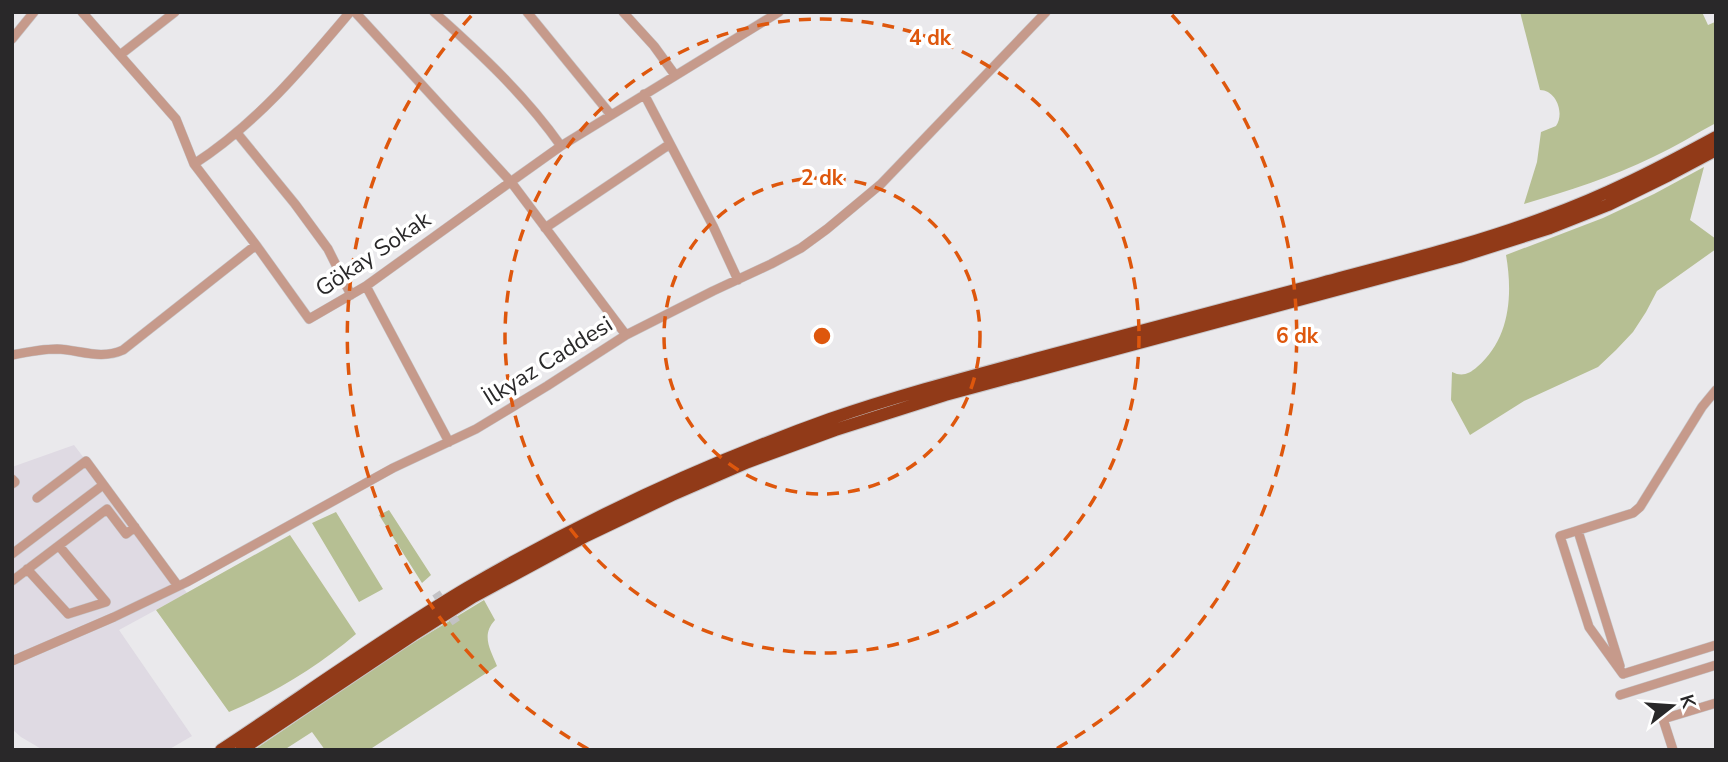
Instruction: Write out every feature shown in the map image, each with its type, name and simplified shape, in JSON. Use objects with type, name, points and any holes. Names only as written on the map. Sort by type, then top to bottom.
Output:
[{"type":"highway","points":[[221,750],[468,588],[581,526],[743,452],[832,419],[942,384],[1456,247],[1546,218],[1663,166],[1716,137]]},
{"type":"highway","points":[[241,750],[473,597],[598,530],[748,462],[835,430],[945,395],[1459,257],[1550,228],[1608,205],[1716,150]]},
{"type":"street","points":[[12,38],[34,12]]},
{"type":"street","name":"Gökay Sokak","points":[[82,12],[176,119],[194,164],[309,319],[366,286],[561,146],[779,12]]},
{"type":"street","points":[[120,55],[175,12]]},
{"type":"street","points":[[194,164],[237,134],[266,107],[353,12],[510,181],[626,335]]},
{"type":"street","points":[[434,12],[509,82],[561,146]]},
{"type":"street","points":[[527,12],[611,115]]},
{"type":"street","points":[[624,12],[675,75]]},
{"type":"street","name":"İlkyaz Caddesi","points":[[13,660],[178,586],[340,496],[475,429],[626,335],[801,248],[868,196],[1046,12]]},
{"type":"street","points":[[644,94],[738,279]]},
{"type":"street","points":[[237,134],[328,249],[351,295]]},
{"type":"street","points":[[545,228],[670,144]]},
{"type":"street","points":[[12,355],[48,349],[99,355],[118,352],[256,245]]},
{"type":"street","points":[[366,286],[449,442]]},
{"type":"street","points":[[1623,674],[1588,627],[1560,536],[1633,513],[1640,507],[1702,407],[1716,390]]},
{"type":"street","points":[[37,498],[86,461],[178,586]]},
{"type":"street","points":[[12,479],[15,482],[12,484]]},
{"type":"street","points":[[12,554],[103,485]]},
{"type":"street","points":[[12,581],[107,509],[126,534],[135,527]]},
{"type":"street","points":[[1578,531],[1623,674]]},
{"type":"street","points":[[27,569],[68,614],[106,602],[59,545]]},
{"type":"street","points":[[1623,674],[1716,645]]},
{"type":"street","points":[[1620,695],[1716,665]]},
{"type":"street","points":[[1673,750],[1663,719],[1716,702]]},
{"type":"shaded area","points":[[74,445],[187,593],[119,630],[192,736],[168,750],[43,750],[12,729],[12,467]]},
{"type":"green space","points":[[1520,12],[1702,12],[1708,25],[1715,22],[1716,24],[1716,123],[1622,171],[1524,204],[1537,162],[1541,132],[1556,126],[1560,115],[1551,94],[1540,90]]},
{"type":"green space","points":[[1704,167],[1690,220],[1716,239],[1716,249],[1657,291],[1633,332],[1598,367],[1524,401],[1470,435],[1451,400],[1452,372],[1465,374],[1477,367],[1488,356],[1503,330],[1509,301],[1506,255],[1603,218]]},
{"type":"green space","points":[[389,510],[431,575],[422,583],[379,515]]},
{"type":"green space","points":[[336,512],[383,589],[359,602],[312,523]]},
{"type":"green space","points":[[290,535],[356,634],[296,678],[229,712],[156,610]]},
{"type":"green space","points":[[484,600],[495,620],[488,631],[488,637],[497,666],[369,750],[325,750],[312,732],[284,750],[254,750],[395,654]]},
{"type":"tunnel","points":[[436,593],[457,624]]}]
